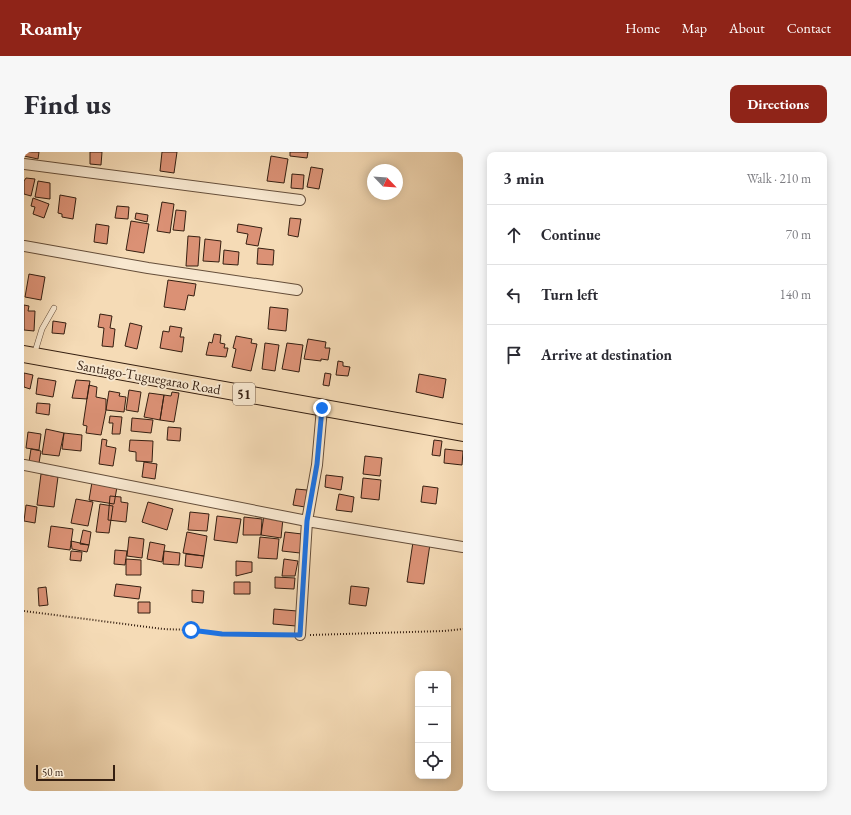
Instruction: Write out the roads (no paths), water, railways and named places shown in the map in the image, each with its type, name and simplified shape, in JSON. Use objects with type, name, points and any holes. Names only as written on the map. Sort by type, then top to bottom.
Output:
[{"type":"highway","name":"Santiago-Tuguegarao Road","points":[[29,355],[463,433]]},
{"type":"street","points":[[24,164],[300,200]]},
{"type":"street","points":[[24,246],[148,268],[297,290]]},
{"type":"street","points":[[300,635],[307,521],[317,464],[322,408]]},
{"type":"street","points":[[24,465],[307,521],[463,547]]},
{"type":"lane","points":[[29,355],[54,308]]}]
